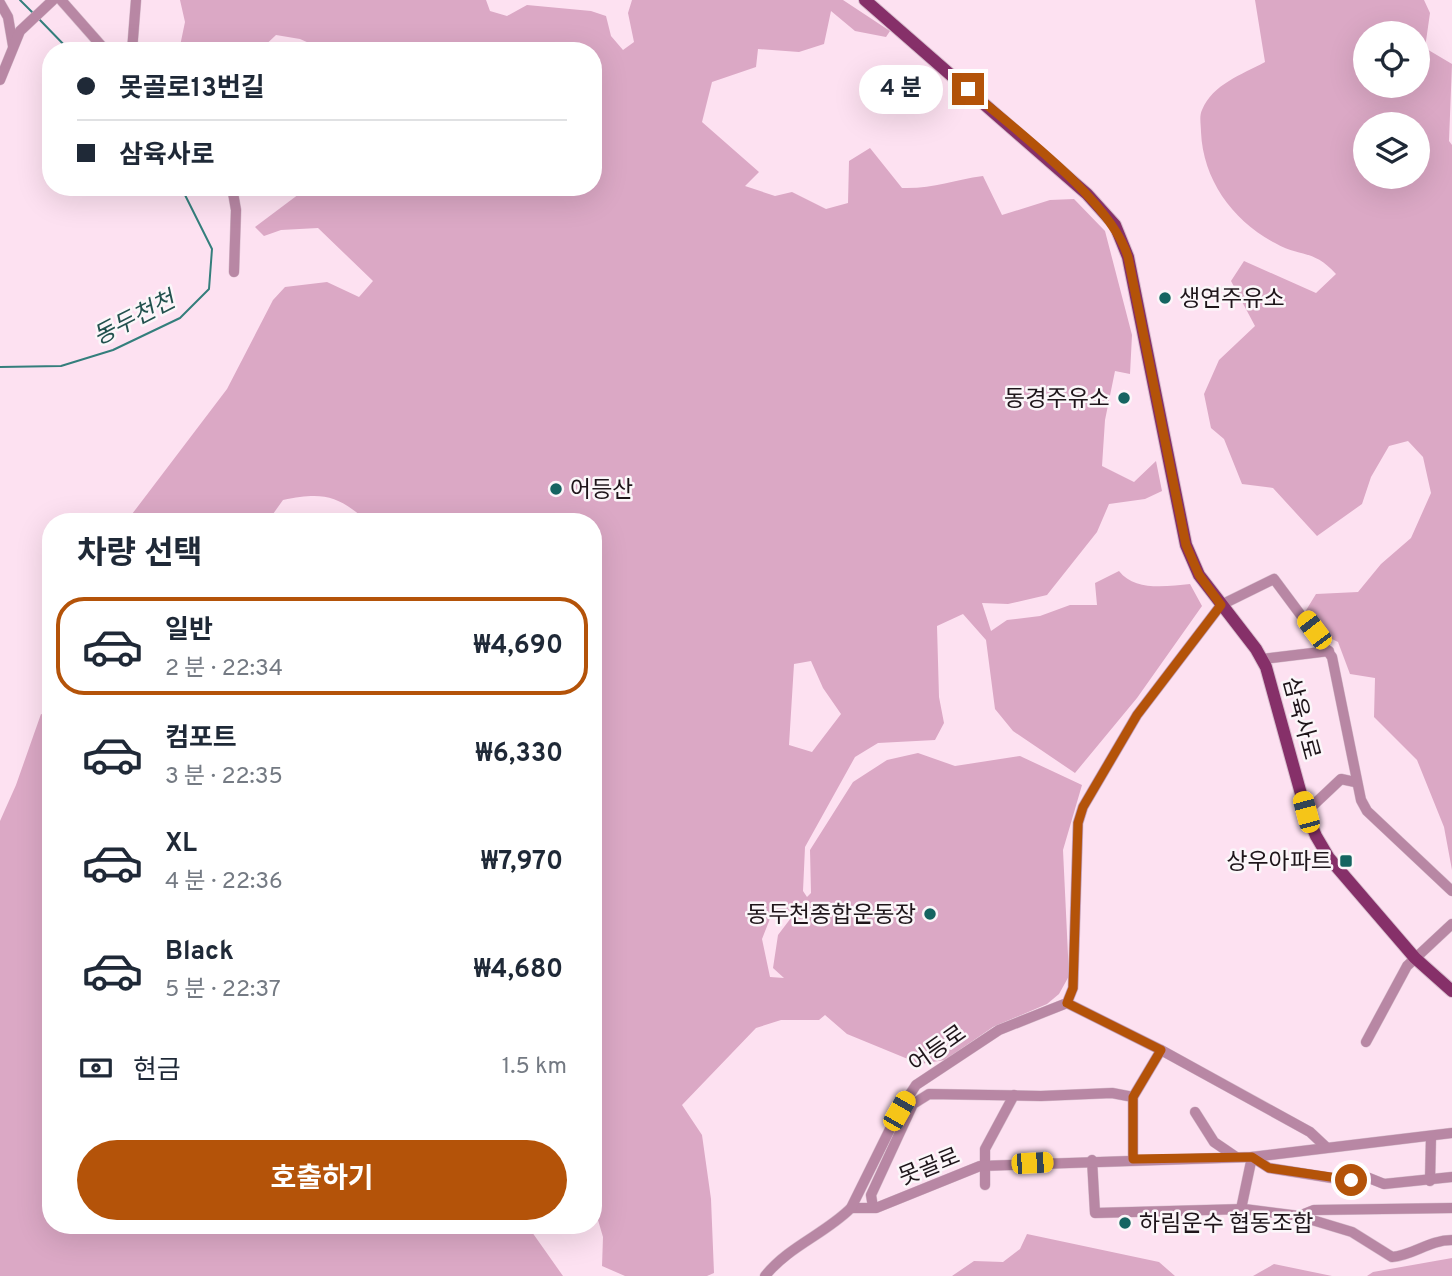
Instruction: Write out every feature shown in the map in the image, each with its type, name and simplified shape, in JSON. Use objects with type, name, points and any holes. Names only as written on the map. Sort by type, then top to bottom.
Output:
[{"type":"main road","name":"삼육사로","points":[[865,0],[879,4],[1087,194],[1120,235],[1128,257],[1186,545],[1199,575],[1263,659],[1306,812],[1329,858],[1415,958],[1452,991]]},
{"type":"street","points":[[133,42],[136,0]]},
{"type":"street","points":[[0,80],[20,31],[55,1],[97,42]]},
{"type":"street","points":[[0,2],[8,17],[14,50]]},
{"type":"street","points":[[234,196],[236,210],[234,272]]},
{"type":"street","points":[[1326,1147],[1310,1132],[1161,1050],[1067,1003],[1073,988],[1078,823],[1083,807],[1137,715],[1221,605],[1274,579],[1329,651],[1355,782],[1367,811],[1452,891]]},
{"type":"street","points":[[1263,659],[1329,651]]},
{"type":"street","points":[[1306,812],[1341,779],[1355,782]]},
{"type":"street","points":[[1366,1042],[1402,974],[1415,958],[1452,924]]},
{"type":"street","name":"어등로","points":[[851,1208],[899,1111],[916,1084],[999,1030],[1067,1003]]},
{"type":"street","points":[[1133,1159],[1133,1097],[1161,1050]]},
{"type":"street","points":[[873,1207],[871,1195],[913,1104],[920,1097],[929,1094],[1112,1093],[1133,1097]]},
{"type":"street","points":[[985,1185],[985,1149],[1014,1095]]},
{"type":"street","points":[[1195,1112],[1214,1142],[1236,1157]]},
{"type":"street","name":"못골로","points":[[851,1208],[873,1207],[984,1166],[1092,1160],[1252,1157],[1452,1133]]},
{"type":"street","points":[[1430,1181],[1431,1136]]},
{"type":"street","points":[[1241,1209],[1252,1157],[1269,1168],[1338,1179],[1364,1176],[1384,1184],[1452,1177]]},
{"type":"street","points":[[1092,1160],[1096,1213],[1241,1209],[1300,1216],[1352,1232],[1392,1257],[1413,1253],[1432,1242],[1452,1240]]},
{"type":"street","points":[[765,1276],[794,1247],[842,1217],[851,1208]]},
{"type":"street","points":[[1300,1216],[1314,1210],[1452,1208]]},
{"type":"shaded area","points":[[180,0],[486,0],[490,11],[507,16],[527,5],[591,11],[606,16],[611,36],[623,50],[634,42],[628,13],[632,0],[843,0],[890,31],[886,37],[855,31],[831,11],[824,44],[799,52],[758,49],[756,67],[712,82],[702,122],[759,172],[745,186],[775,196],[792,192],[826,209],[848,203],[849,161],[870,148],[902,188],[933,186],[983,176],[1002,215],[1050,200],[1074,199],[1105,231],[1132,335],[1130,374],[1115,371],[1105,420],[1102,466],[1134,482],[1156,461],[1162,491],[1145,499],[1109,504],[1097,532],[1047,595],[1008,604],[982,603],[991,631],[1007,620],[1040,616],[1070,605],[1097,605],[1095,583],[1119,571],[1126,578],[1143,585],[1190,584],[1202,606],[1137,698],[1075,773],[1013,731],[995,709],[986,640],[963,614],[937,626],[939,697],[944,723],[935,740],[878,743],[855,757],[805,847],[803,891],[807,897],[811,893],[810,850],[853,782],[887,760],[918,753],[955,766],[1020,756],[1082,785],[1063,850],[1069,976],[1059,994],[1047,1004],[993,1027],[945,1060],[920,1064],[847,1034],[825,1015],[819,1020],[781,1020],[756,1028],[682,1105],[702,1135],[711,1199],[714,1273],[707,1276],[625,1276],[602,1266],[602,513],[356,513],[338,501],[309,496],[283,500],[274,513],[133,513],[227,389],[273,300],[285,287],[327,282],[359,297],[373,281],[318,228],[281,230],[264,236],[255,227],[296,196],[602,196],[602,42],[307,42],[276,35],[269,42],[181,42],[185,22]],"holes":[[[811,661],[823,688],[841,714],[812,752],[789,745],[794,664]],[[797,910],[778,935],[773,968],[784,978],[770,977],[762,939],[773,911]]]},
{"type":"shaded area","points":[[1255,0],[1424,0],[1430,13],[1429,21],[1353,21],[1353,98],[1430,98],[1430,51],[1452,64],[1449,141],[1452,145],[1452,870],[1444,827],[1417,760],[1374,717],[1375,678],[1350,674],[1338,642],[1320,633],[1305,612],[1316,594],[1358,592],[1381,564],[1411,538],[1431,493],[1423,457],[1408,441],[1389,446],[1371,477],[1362,504],[1317,536],[1273,488],[1242,484],[1224,439],[1211,428],[1204,394],[1219,360],[1255,326],[1231,281],[1244,261],[1316,293],[1336,274],[1320,260],[1284,248],[1260,234],[1234,211],[1214,182],[1203,150],[1201,112],[1213,93],[1229,81],[1265,62]]},
{"type":"shaded area","points":[[42,714],[42,1234],[533,1234],[563,1276],[0,1276],[0,821]]},
{"type":"shaded area","points":[[1027,1234],[1159,1262],[1175,1276],[952,1276],[974,1261],[1003,1262],[1020,1249]]},
{"type":"shaded area","points":[[1452,1258],[1452,1276],[1367,1276],[1373,1272]]},
{"type":"shaded area","points":[[1274,1264],[1332,1276],[1253,1276]]},
{"type":"waterway","name":"동두천천","points":[[20,0],[34,14]]},
{"type":"waterway","name":"동두천천","points":[[38,18],[61,42]]},
{"type":"waterway","name":"동두천천","points":[[0,367],[61,366],[113,350],[180,318],[209,289],[212,249],[186,196]]},
{"type":"place","name":"생연주유소","points":[[1165,298]]},
{"type":"place","name":"동경주유소","points":[[1124,398]]},
{"type":"place","name":"어등산","points":[[556,489]]},
{"type":"place","name":"상우아파트","points":[[1346,861]]},
{"type":"place","name":"동두천종합운동장","points":[[930,914]]},
{"type":"place","name":"하림운수 협동조합","points":[[1125,1223]]},
{"type":"route","points":[[968,89],[1087,194],[1115,225],[1120,235],[1128,257],[1181,528],[1199,575],[1221,605],[1137,715],[1083,807],[1078,823],[1073,988],[1067,1003],[1161,1050],[1133,1097],[1133,1159],[1252,1157],[1269,1168],[1351,1180]]}]
